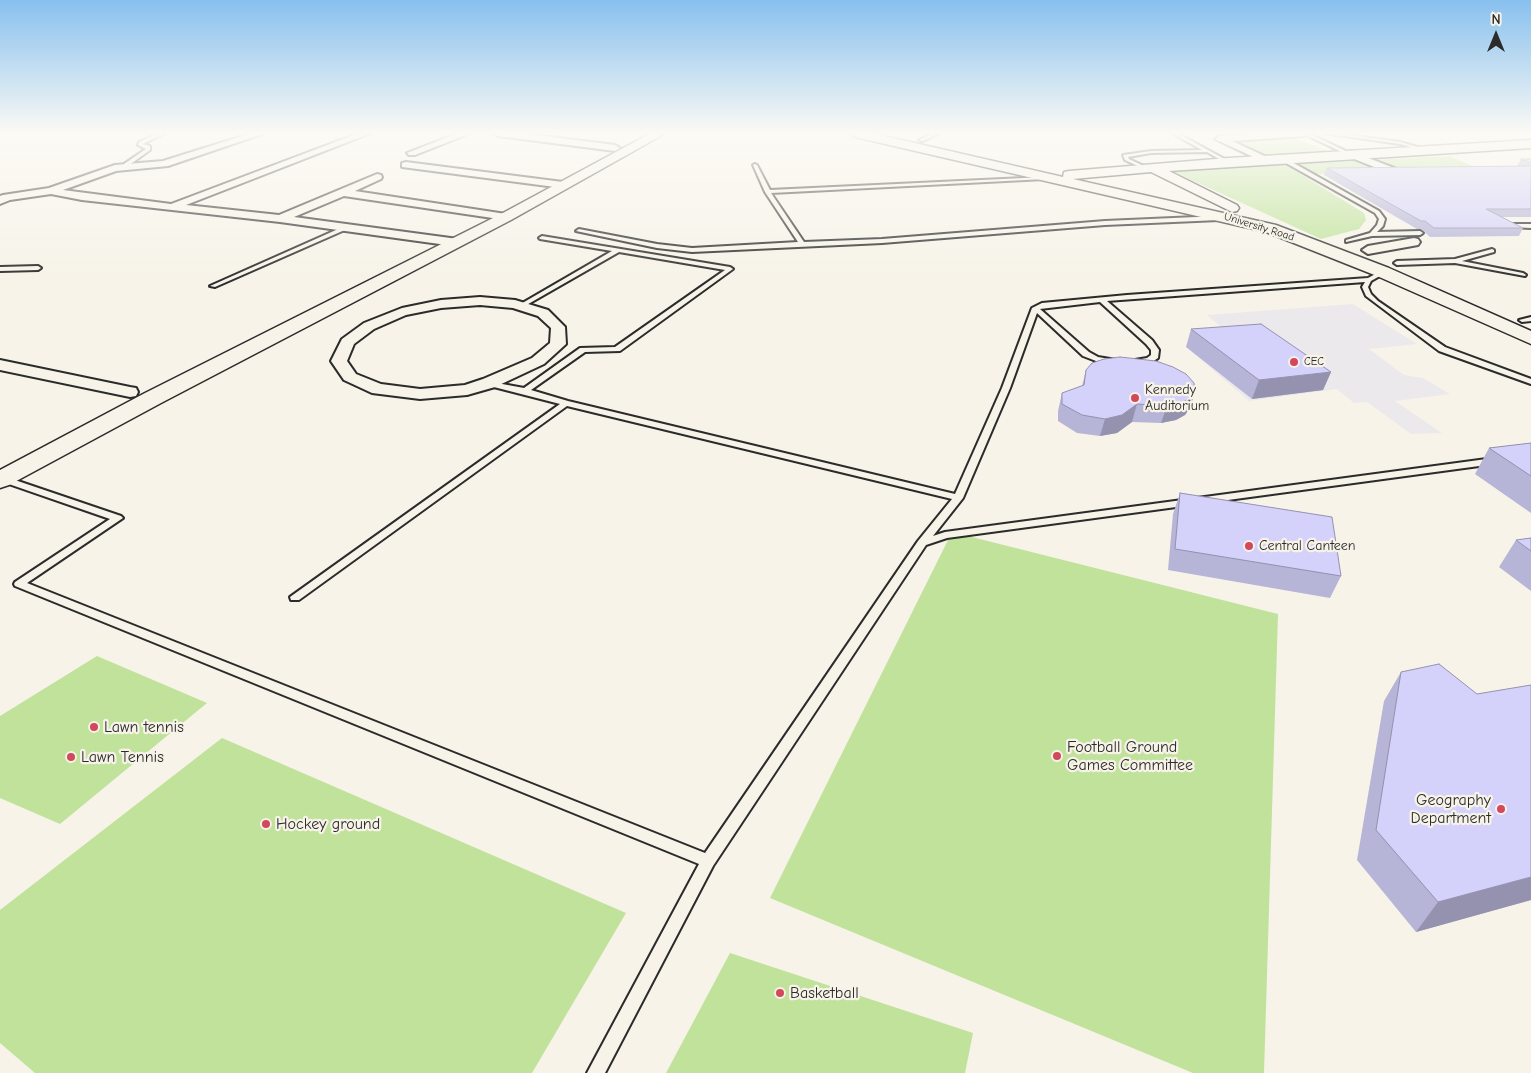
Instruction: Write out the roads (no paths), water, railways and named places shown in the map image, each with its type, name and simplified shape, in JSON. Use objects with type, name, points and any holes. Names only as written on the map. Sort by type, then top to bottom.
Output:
[{"type":"main road","points":[[1,473],[130,392],[542,183]]},
{"type":"main road","points":[[1,473],[153,398],[506,217],[567,183]]},
{"type":"main road","name":"University Road","points":[[1095,183],[1235,212],[1384,272],[1531,338]]},
{"type":"main road","points":[[1116,183],[1235,212],[1289,222],[1348,241],[1528,321]]},
{"type":"main road","points":[[1179,183],[1235,212]]},
{"type":"street","points":[[51,191],[56,187],[68,183]]},
{"type":"street","points":[[173,206],[234,183]]},
{"type":"street","points":[[280,219],[363,183]]},
{"type":"street","points":[[551,183],[563,185]]},
{"type":"street","points":[[0,201],[8,197],[51,191],[454,242]]},
{"type":"street","points":[[342,192],[484,212],[506,217]]},
{"type":"street","points":[[1368,250],[1417,237]]},
{"type":"street","points":[[480,301],[521,306],[543,313],[558,327],[558,344],[538,361],[489,383],[466,390],[420,394],[378,389],[350,378],[339,361],[347,342],[369,326],[402,312],[441,304],[480,301]]},
{"type":"street","points":[[0,365],[130,392]]},
{"type":"lane","points":[[764,183],[802,244]]},
{"type":"lane","points":[[768,192],[945,183]]},
{"type":"lane","points":[[1326,183],[1377,212],[1382,219],[1380,226],[1372,234]]},
{"type":"lane","points":[[579,231],[657,246],[692,250],[882,241],[1235,212]]},
{"type":"lane","points":[[1511,226],[1531,226]]},
{"type":"lane","points":[[213,286],[345,228]]},
{"type":"lane","points":[[1348,241],[1372,234],[1417,237]]},
{"type":"lane","points":[[525,391],[583,350],[617,349],[730,269],[542,238]]},
{"type":"lane","points":[[521,306],[619,250]]},
{"type":"lane","points":[[1397,263],[1455,261],[1492,251]]},
{"type":"lane","points":[[1455,261],[1523,275]]},
{"type":"lane","points":[[0,269],[38,268]]},
{"type":"lane","points":[[596,1073],[708,862],[922,543],[958,498],[1006,388],[1035,308],[1042,305],[1102,299],[1369,280],[1384,272]]},
{"type":"lane","points":[[1369,280],[1365,287],[1368,294],[1442,348],[1531,382]]},
{"type":"lane","points":[[1035,308],[1086,354],[1096,359],[1125,363],[1149,360],[1155,356],[1155,350],[1102,299]]},
{"type":"lane","points":[[489,383],[958,498]]},
{"type":"lane","points":[[295,597],[566,403]]},
{"type":"lane","points":[[922,543],[945,535],[1502,460]]},
{"type":"lane","points":[[1,473],[118,518],[19,584],[708,862]]},
{"type":"place","name":"CEC","points":[[1294,362]]},
{"type":"place","name":"Kennedy Auditorium","points":[[1135,398]]},
{"type":"place","name":"Central Canteen","points":[[1249,546]]},
{"type":"place","name":"Lawn tennis","points":[[94,727]]},
{"type":"place","name":"Football Ground Games Committee","points":[[1057,756]]},
{"type":"place","name":"Lawn Tennis","points":[[71,757]]},
{"type":"place","name":"Geography Department","points":[[1501,809]]},
{"type":"place","name":"Hockey ground","points":[[266,824]]},
{"type":"place","name":"Basketball","points":[[780,993]]}]
